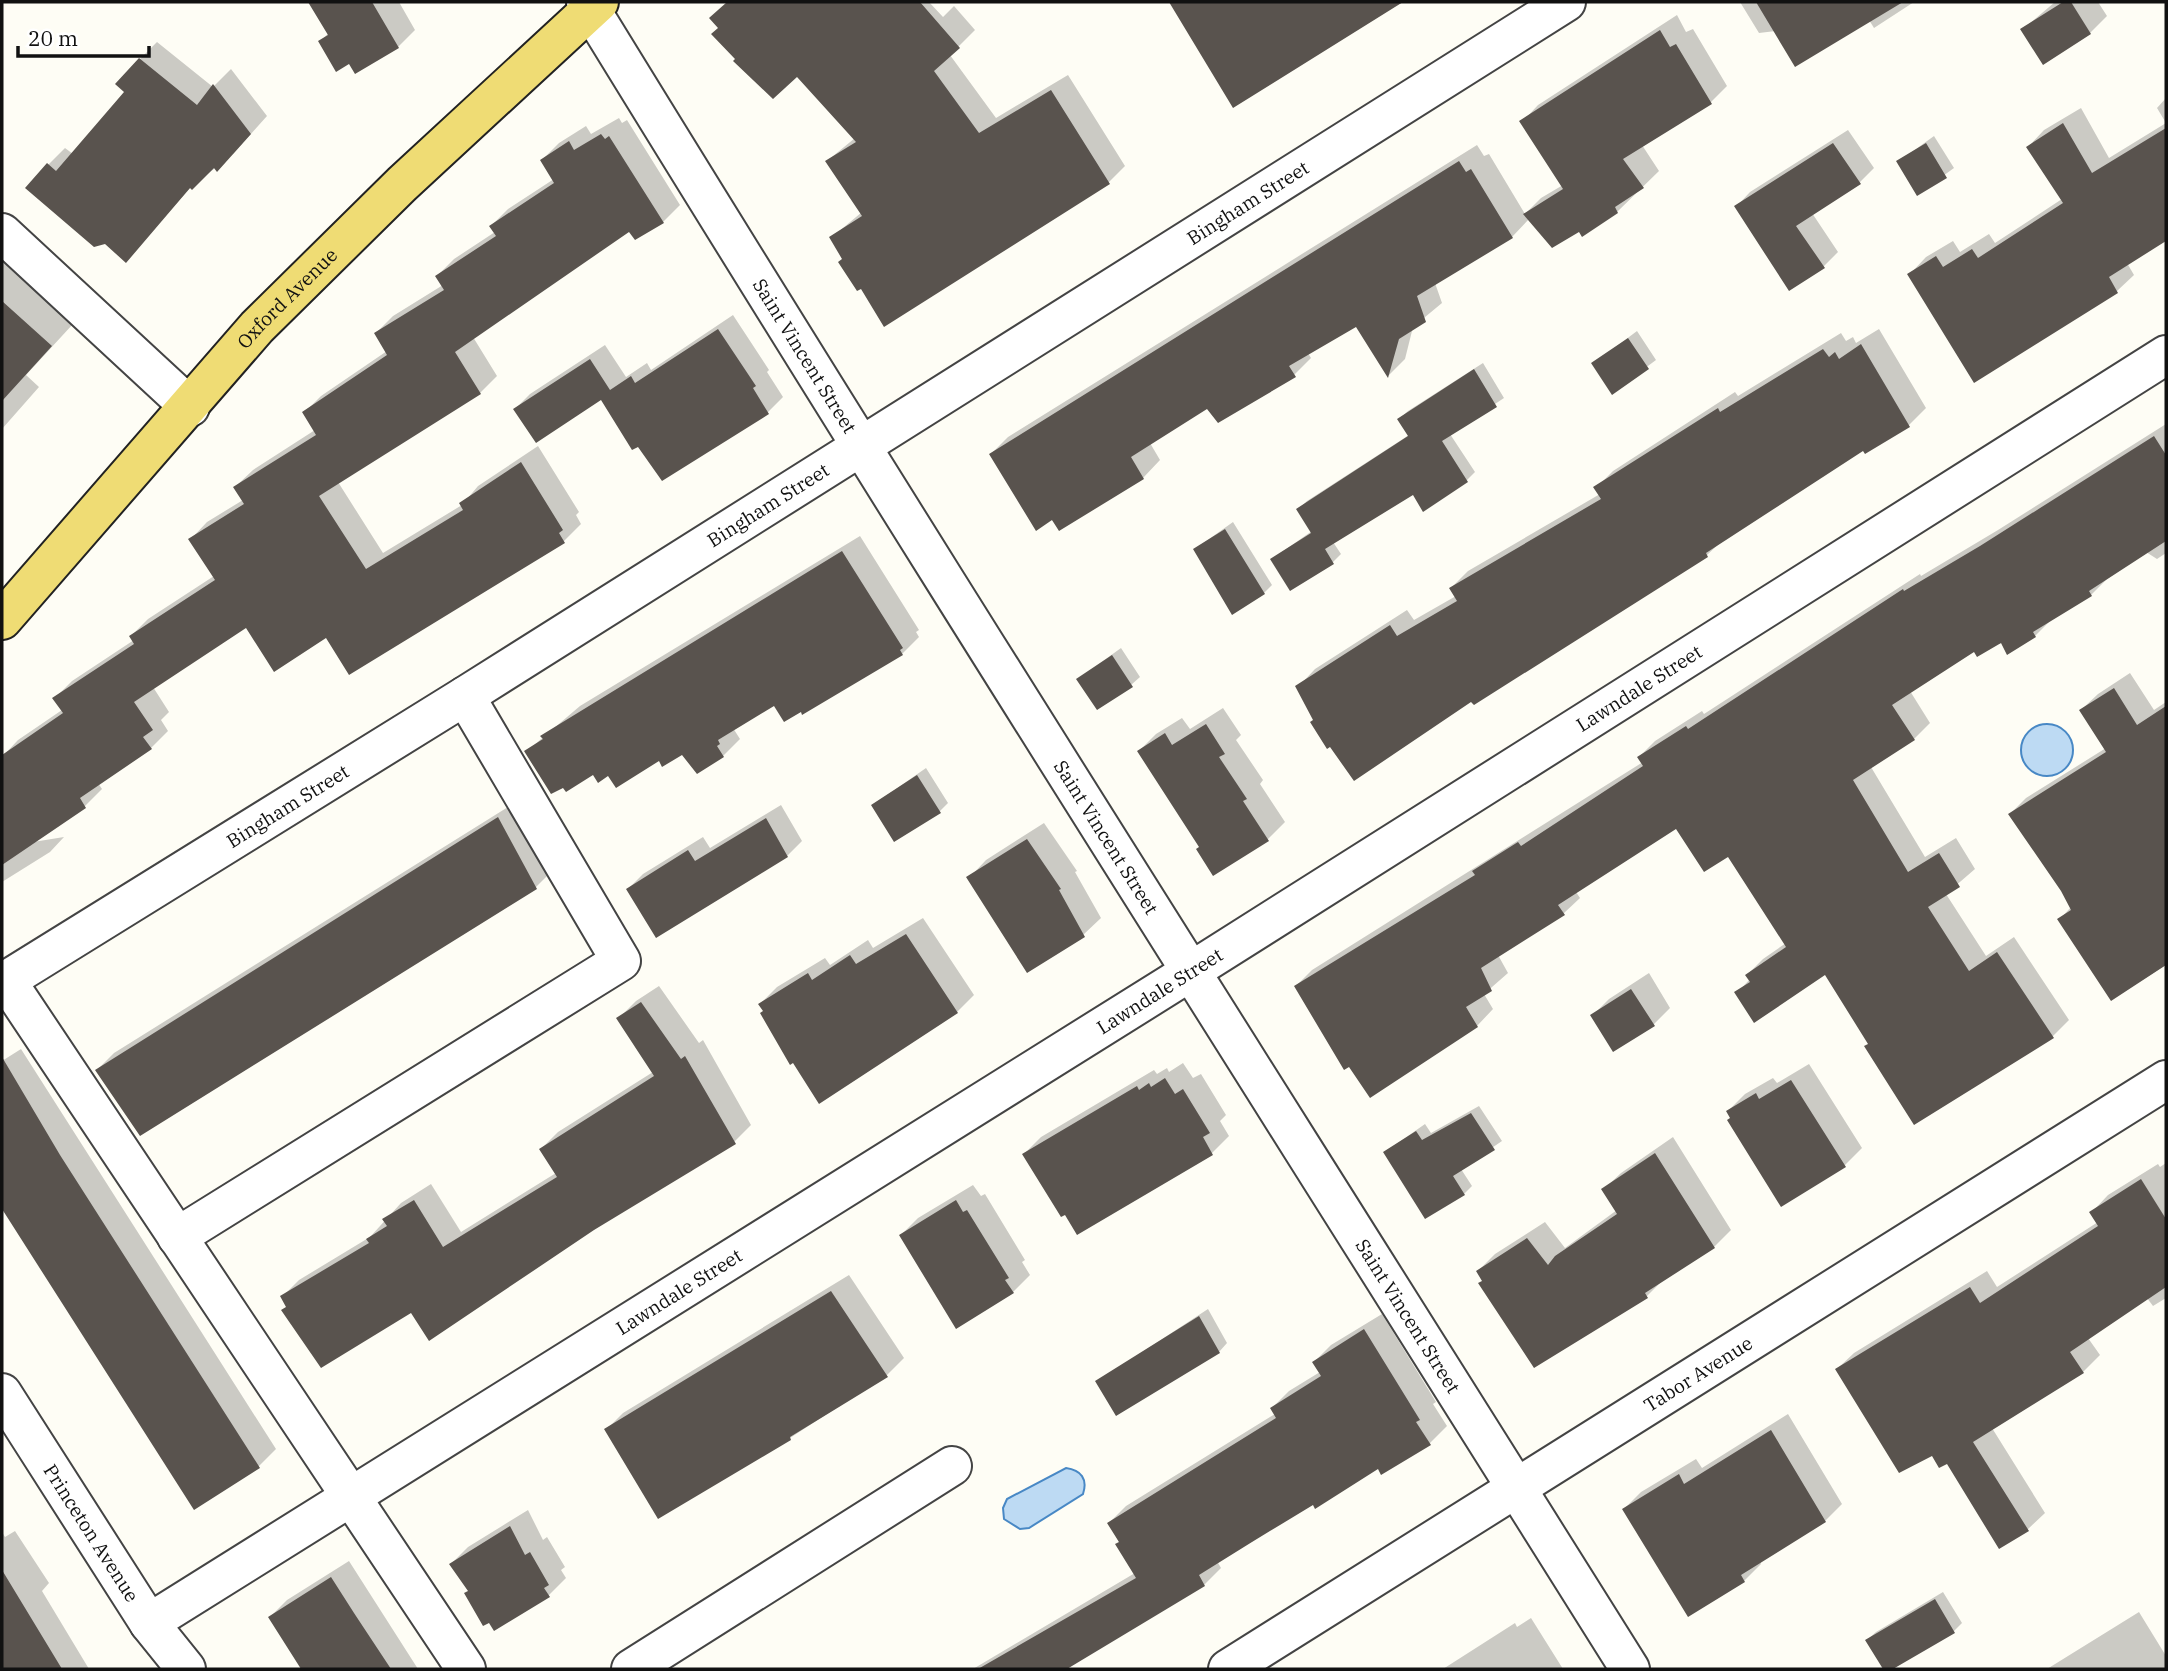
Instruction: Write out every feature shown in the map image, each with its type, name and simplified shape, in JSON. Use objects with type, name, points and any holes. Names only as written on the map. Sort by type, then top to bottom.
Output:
[{"type":"main road","name":"Oxford Avenue","points":[[8,601],[190,407],[257,327],[592,4]]},
{"type":"street","name":"Bingham Street","points":[[4,981],[465,696],[1566,2]]},
{"type":"street","name":"Saint Vincent Street","points":[[592,4],[859,446],[1193,970],[1630,1669]]},
{"type":"street","points":[[2,233],[190,407]]},
{"type":"street","name":"Lawndale Street","points":[[149,1623],[349,1495],[1193,970],[2166,355]]},
{"type":"street","points":[[177,1237],[621,961],[465,696]]},
{"type":"street","points":[[4,981],[466,1669]]},
{"type":"street","name":"Tabor Avenue","points":[[1228,1669],[2166,1080]]},
{"type":"street","name":"Princeton Avenue","points":[[2,1394],[149,1623],[186,1669]]},
{"type":"street","points":[[631,1669],[952,1466]]},
{"type":"water","points":[[2047,724],[2057,726],[2065,732],[2071,740],[2071,760],[2065,768],[2057,774],[2047,776],[2037,774],[2029,768],[2023,760],[2021,750],[2023,740],[2029,732],[2037,726]]},
{"type":"water","points":[[1066,1468],[1082,1476],[1085,1484],[1083,1494],[1029,1528],[1020,1529],[1004,1519],[1003,1508],[1007,1499]]},
{"type":"building","points":[[308,2],[372,2],[399,48],[355,74],[349,64],[336,72],[318,41],[328,35]]},
{"type":"building","points":[[727,2],[920,2],[960,48],[934,71],[979,133],[1051,90],[1110,184],[884,327],[861,289],[857,291],[838,262],[842,259],[829,237],[862,216],[825,161],[856,142],[797,77],[773,99],[733,61],[735,59],[711,34],[718,28],[709,18]]},
{"type":"building","points":[[1169,2],[1403,2],[1233,108]]},
{"type":"building","points":[[1756,2],[1903,2],[1795,67]]},
{"type":"building","points":[[2063,2],[2071,2],[2091,34],[2043,65],[2020,29]]},
{"type":"building","points":[[1660,30],[1670,47],[1676,44],[1712,104],[1623,159],[1644,188],[1615,207],[1618,213],[1582,237],[1579,232],[1552,248],[1523,214],[1563,189],[1519,121]]},
{"type":"building","points":[[139,58],[197,105],[213,84],[251,134],[217,172],[214,168],[192,190],[190,188],[126,263],[105,244],[94,247],[25,188],[47,163],[56,171],[124,92],[115,84]]},
{"type":"building","points":[[2063,123],[2092,173],[2166,128],[2166,241],[2109,277],[2118,293],[1974,383],[1907,274],[1936,256],[1943,267],[1972,249],[1978,258],[2063,203],[2026,147]]},
{"type":"building","points":[[601,134],[605,139],[609,136],[664,223],[635,240],[629,232],[455,352],[481,394],[319,496],[366,569],[463,510],[459,503],[521,462],[563,530],[559,533],[565,543],[349,675],[326,638],[274,672],[246,628],[134,702],[153,730],[143,737],[152,749],[80,798],[86,808],[2,865],[2,755],[63,713],[52,698],[134,644],[129,636],[215,580],[188,539],[244,504],[233,487],[316,435],[302,412],[387,355],[374,333],[444,290],[435,276],[496,236],[489,226],[554,183],[540,160],[569,141],[574,150]]},
{"type":"building","points":[[1833,143],[1861,184],[1796,226],[1825,268],[1789,291],[1734,206]]},
{"type":"building","points":[[1926,143],[1947,178],[1917,196],[1896,161]]},
{"type":"building","points":[[1459,161],[1466,172],[1471,169],[1513,238],[1417,296],[1426,322],[1399,339],[1388,378],[1356,327],[1289,366],[1296,377],[1218,423],[1207,409],[1131,457],[1144,479],[1059,531],[1052,520],[1036,531],[989,454]]},
{"type":"building","points":[[2,301],[52,346],[2,401]]},
{"type":"building","points":[[718,329],[756,386],[753,388],[769,414],[662,481],[638,447],[632,450],[601,400],[536,443],[513,409],[590,359],[610,390],[631,376],[635,383]]},
{"type":"building","points":[[1628,338],[1649,369],[1612,395],[1591,363]]},
{"type":"building","points":[[1861,344],[1910,427],[1865,454],[1863,451],[1706,553],[1708,557],[1474,705],[1471,702],[1354,781],[1330,747],[1327,749],[1310,722],[1313,720],[1295,686],[1390,625],[1397,636],[1457,601],[1449,588],[1601,499],[1593,487],[1718,408],[1720,412],[1823,349],[1829,357],[1835,352],[1839,359]]},
{"type":"building","points":[[1474,369],[1497,407],[1442,441],[1468,482],[1423,512],[1413,495],[1325,549],[1334,564],[1290,591],[1270,559],[1311,533],[1296,509],[1408,436],[1397,419]]},
{"type":"building","points":[[2154,436],[2166,455],[2166,541],[2089,591],[2092,596],[2033,632],[2036,637],[2007,655],[2001,643],[1977,657],[1974,652],[1892,705],[1915,740],[1853,780],[1908,872],[1939,853],[1960,887],[1928,907],[1969,971],[1997,952],[2054,1038],[1914,1125],[1864,1046],[1868,1044],[1825,975],[1754,1023],[1734,992],[1750,982],[1745,975],[1786,947],[1728,857],[1704,872],[1676,829],[1558,905],[1565,915],[1481,968],[1492,991],[1466,1007],[1478,1027],[1370,1098],[1349,1067],[1344,1070],[1294,986],[1475,875],[1472,871],[1518,842],[1521,846],[1643,766],[1637,757],[1686,726],[1688,729],[1903,589],[1904,591],[1980,546]]},
{"type":"building","points":[[1225,529],[1265,594],[1232,615],[1193,549]]},
{"type":"building","points":[[842,551],[903,648],[900,650],[903,655],[802,715],[801,712],[784,722],[774,706],[718,740],[720,744],[717,746],[724,757],[697,774],[682,755],[662,767],[659,761],[616,788],[608,776],[598,783],[593,775],[566,792],[563,788],[551,794],[524,751],[543,739],[540,736]]},
{"type":"building","points":[[1112,655],[1133,687],[1097,710],[1076,679]]},
{"type":"building","points":[[2114,688],[2137,725],[2166,706],[2166,965],[2111,1001],[2057,919],[2071,910],[2061,891],[2008,814],[2106,752],[2079,710]]},
{"type":"building","points":[[1206,724],[1225,754],[1219,757],[1247,799],[1243,801],[1269,841],[1213,876],[1196,849],[1199,847],[1137,751],[1165,733],[1172,745]]},
{"type":"building","points":[[917,775],[941,813],[894,842],[871,805]]},
{"type":"building","points":[[498,817],[537,889],[140,1136],[95,1070]]},
{"type":"building","points":[[766,818],[788,857],[656,938],[626,889],[688,850],[695,861]]},
{"type":"building","points":[[1027,839],[1061,889],[1059,890],[1085,937],[1027,973],[966,877]]},
{"type":"building","points":[[906,934],[958,1013],[819,1104],[793,1063],[790,1065],[760,1013],[763,1011],[758,1004],[808,973],[812,980],[850,955],[856,964]]},
{"type":"building","points":[[1631,989],[1655,1026],[1613,1052],[1590,1015]]},
{"type":"building","points":[[641,1002],[681,1059],[685,1056],[736,1144],[594,1230],[429,1341],[411,1313],[321,1368],[281,1310],[286,1307],[280,1296],[369,1243],[366,1239],[387,1226],[382,1219],[414,1200],[443,1247],[557,1177],[539,1149],[654,1076],[616,1018]]},
{"type":"building","points":[[2,1057],[60,1155],[260,1468],[194,1510],[2,1209]]},
{"type":"building","points":[[1165,1078],[1175,1094],[1183,1089],[1210,1133],[1203,1137],[1213,1155],[1077,1235],[1065,1215],[1061,1217],[1022,1154],[1137,1086],[1139,1090],[1149,1083],[1151,1087]]},
{"type":"building","points":[[1791,1080],[1846,1167],[1781,1207],[1727,1120],[1730,1118],[1726,1111],[1756,1093],[1759,1099]]},
{"type":"building","points":[[1471,1113],[1495,1150],[1453,1176],[1465,1195],[1425,1219],[1383,1152],[1416,1131],[1422,1140]]},
{"type":"building","points":[[1655,1153],[1715,1248],[1645,1293],[1648,1298],[1534,1368],[1478,1283],[1482,1281],[1476,1271],[1527,1238],[1548,1265],[1555,1256],[1617,1214],[1601,1189]]},
{"type":"building","points":[[2141,1179],[2166,1219],[2166,1287],[2070,1352],[2084,1373],[1973,1442],[2029,1531],[1999,1549],[1947,1464],[1939,1468],[1932,1456],[1899,1473],[1835,1369],[1970,1287],[1980,1303],[2098,1226],[2089,1212]]},
{"type":"building","points":[[956,1200],[963,1212],[967,1210],[1009,1278],[1005,1280],[1014,1293],[956,1329],[899,1235]]},
{"type":"building","points":[[831,1291],[888,1377],[790,1437],[791,1440],[658,1519],[604,1429]]},
{"type":"building","points":[[1199,1316],[1220,1353],[1116,1416],[1095,1381]]},
{"type":"building","points":[[1364,1329],[1420,1420],[1416,1422],[1431,1445],[1381,1475],[1378,1469],[1315,1509],[1313,1505],[1252,1542],[1199,1575],[1205,1586],[1067,1669],[978,1669],[1136,1578],[1115,1544],[1119,1542],[1107,1523],[1276,1418],[1270,1408],[1321,1376],[1312,1362]]},
{"type":"building","points":[[1771,1430],[1826,1522],[1741,1575],[1745,1582],[1688,1617],[1622,1509],[1679,1474],[1684,1484]]},
{"type":"building","points":[[510,1526],[525,1555],[530,1552],[549,1585],[544,1588],[550,1597],[494,1631],[489,1623],[483,1626],[464,1593],[468,1591],[449,1564]]},
{"type":"building","points":[[2,1570],[62,1669],[2,1669]]},
{"type":"building","points":[[331,1577],[391,1669],[301,1669],[268,1617]]},
{"type":"building","points":[[1935,1599],[1955,1633],[1893,1669],[1883,1669],[1865,1640]]}]
